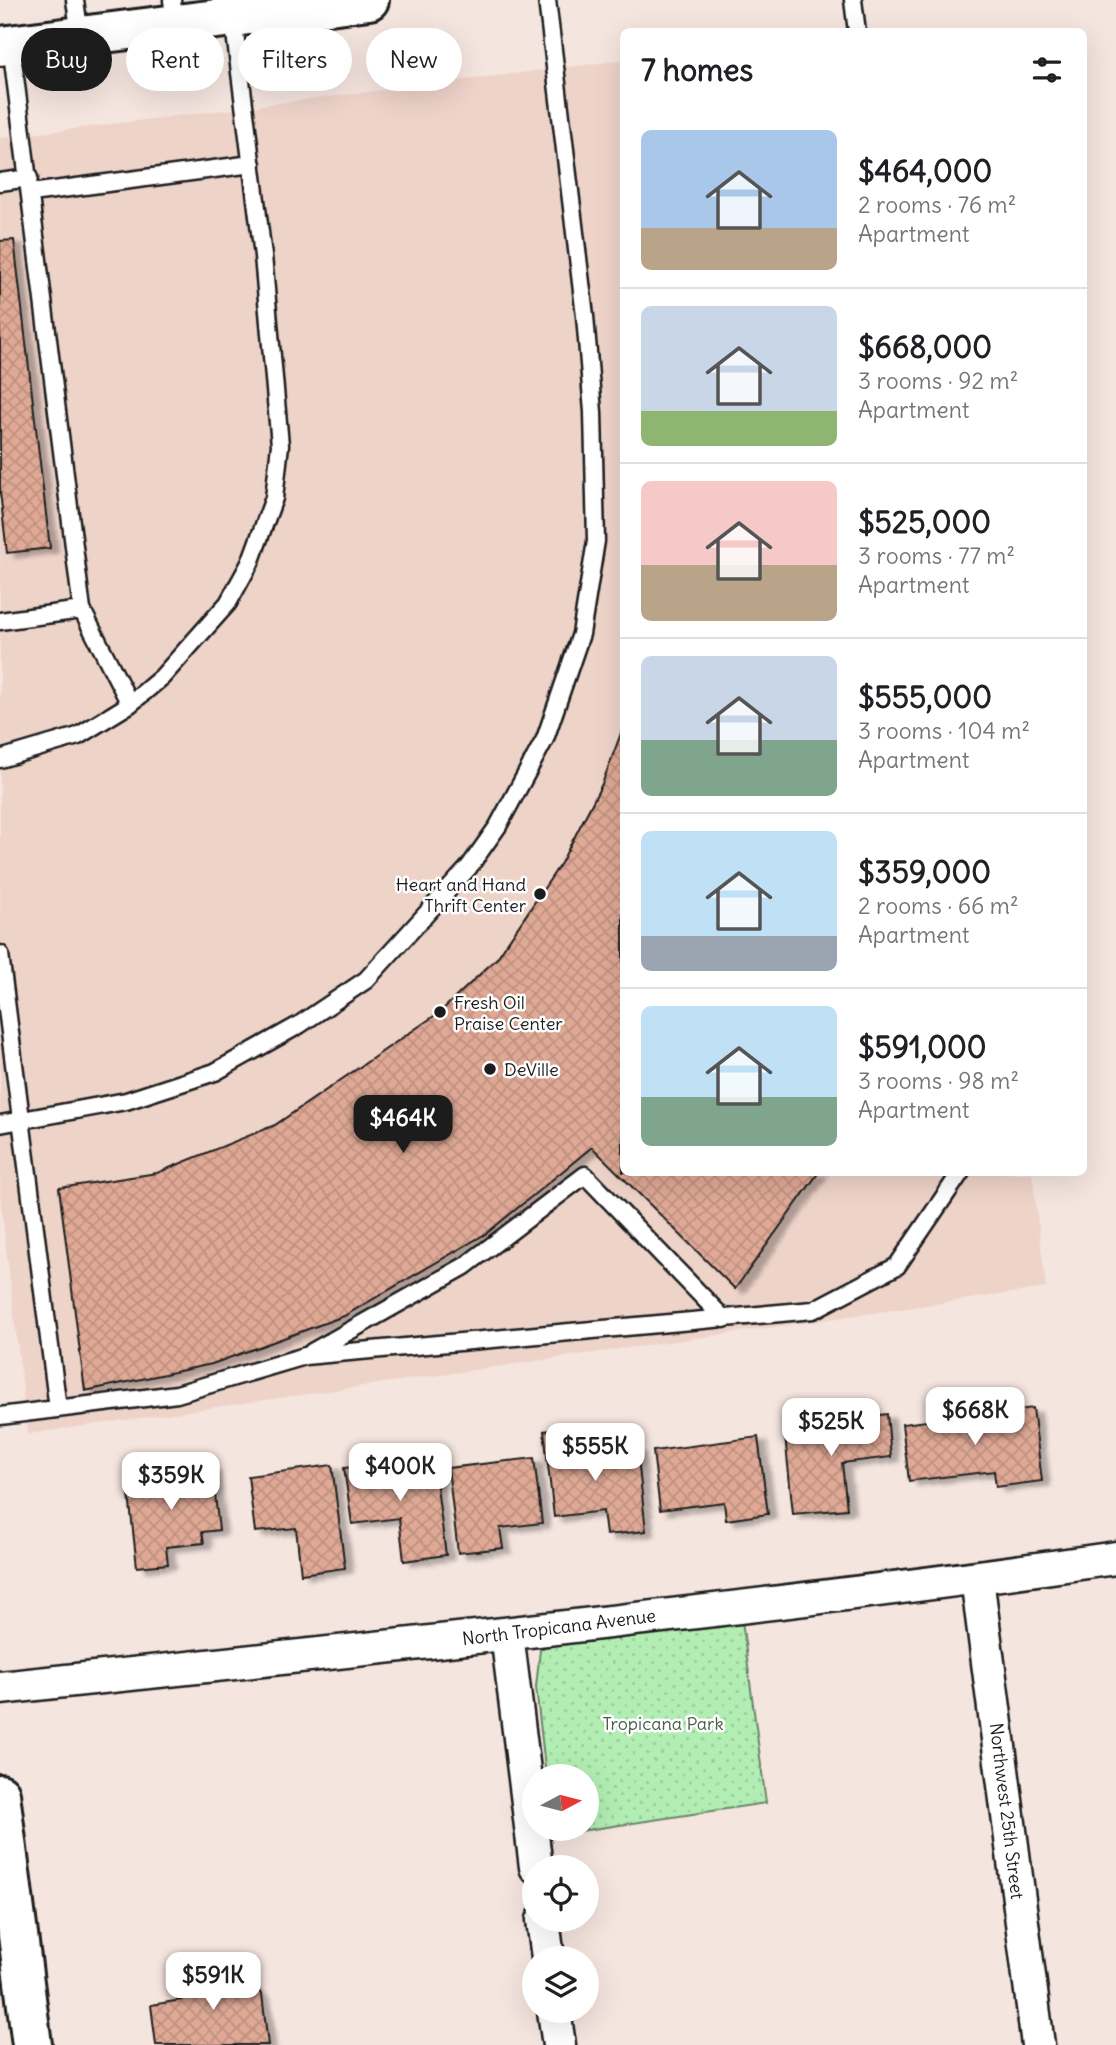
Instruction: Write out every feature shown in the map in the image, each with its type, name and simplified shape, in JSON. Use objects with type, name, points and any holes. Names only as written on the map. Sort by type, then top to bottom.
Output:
[{"type":"main road","points":[[5,45],[78,18],[174,12],[233,17],[327,3],[369,0]]},
{"type":"main road","points":[[0,1794],[17,1972],[32,2045]]},
{"type":"street","name":"North Tropicana Avenue","points":[[0,1688],[507,1634],[977,1578],[1116,1558]]},
{"type":"street","name":"Northwest 25th Street","points":[[977,1578],[1038,2045]]},
{"type":"street","points":[[507,1634],[535,1855]]},
{"type":"street","points":[[556,2023],[559,2045]]},
{"type":"lane","points":[[0,1124],[125,1101],[215,1072],[299,1025],[366,980],[469,867],[498,826],[545,739],[581,634],[596,541],[593,412],[585,316],[547,0]]},
{"type":"lane","points":[[853,0],[856,28]]},
{"type":"lane","points":[[0,759],[78,736],[130,704],[162,677],[228,604],[250,563],[274,498],[280,445],[252,164],[233,17]]},
{"type":"lane","points":[[5,45],[30,186],[82,610],[130,704]]},
{"type":"lane","points":[[0,183],[30,186],[252,164]]},
{"type":"lane","points":[[0,621],[82,610]]},
{"type":"lane","points":[[0,954],[58,1409]]},
{"type":"lane","points":[[305,1356],[465,1266],[585,1175],[724,1319]]},
{"type":"lane","points":[[0,1416],[177,1394],[305,1356],[813,1311],[897,1266],[958,1176]]},
{"type":"shaded area","name":"DeVille","points":[[620,60],[620,1176],[1032,1176],[1046,1288],[28,1434],[0,1196],[0,138],[375,91],[462,91],[462,80]]},
{"type":"green space","name":"Tropicana Park","points":[[742,1621],[766,1803],[599,1828],[599,1764],[545,1764],[536,1687],[540,1650],[547,1645]]},
{"type":"building","points":[[14,240],[50,548],[7,553],[0,492],[0,241]]},
{"type":"building","name":"DeVille","points":[[620,736],[620,1175],[592,1147],[487,1233],[344,1316],[212,1364],[85,1391],[59,1188],[157,1173],[275,1125],[440,1012],[497,958],[561,863],[602,784]]},
{"type":"building","name":"DeVille","points":[[621,1176],[816,1176],[735,1289]]},
{"type":"building","points":[[1033,1408],[1042,1481],[996,1487],[994,1471],[909,1481],[902,1424]]},
{"type":"building","points":[[887,1414],[891,1457],[842,1463],[847,1509],[793,1514],[784,1426]]},
{"type":"building","points":[[579,1427],[583,1457],[637,1449],[646,1531],[606,1535],[603,1511],[554,1517],[544,1431]]},
{"type":"building","points":[[758,1437],[768,1514],[726,1520],[724,1502],[660,1510],[653,1451]]},
{"type":"building","points":[[433,1457],[446,1555],[404,1561],[399,1518],[352,1524],[344,1468]]},
{"type":"building","points":[[534,1458],[542,1523],[500,1528],[503,1548],[458,1553],[448,1468]]},
{"type":"building","points":[[332,1465],[345,1568],[301,1574],[296,1528],[255,1532],[248,1476]]},
{"type":"building","points":[[212,1468],[219,1530],[202,1532],[204,1543],[166,1547],[168,1564],[137,1567],[127,1477]]},
{"type":"building","points":[[212,1956],[262,1994],[268,2045],[156,2045],[151,2005],[181,2000]]},
{"type":"place","name":"Heart and Hand Thrift Center","points":[[540,894]]},
{"type":"place","name":"Fresh Oil Praise Center","points":[[440,1012]]},
{"type":"place","name":"DeVille","points":[[490,1069]]}]
